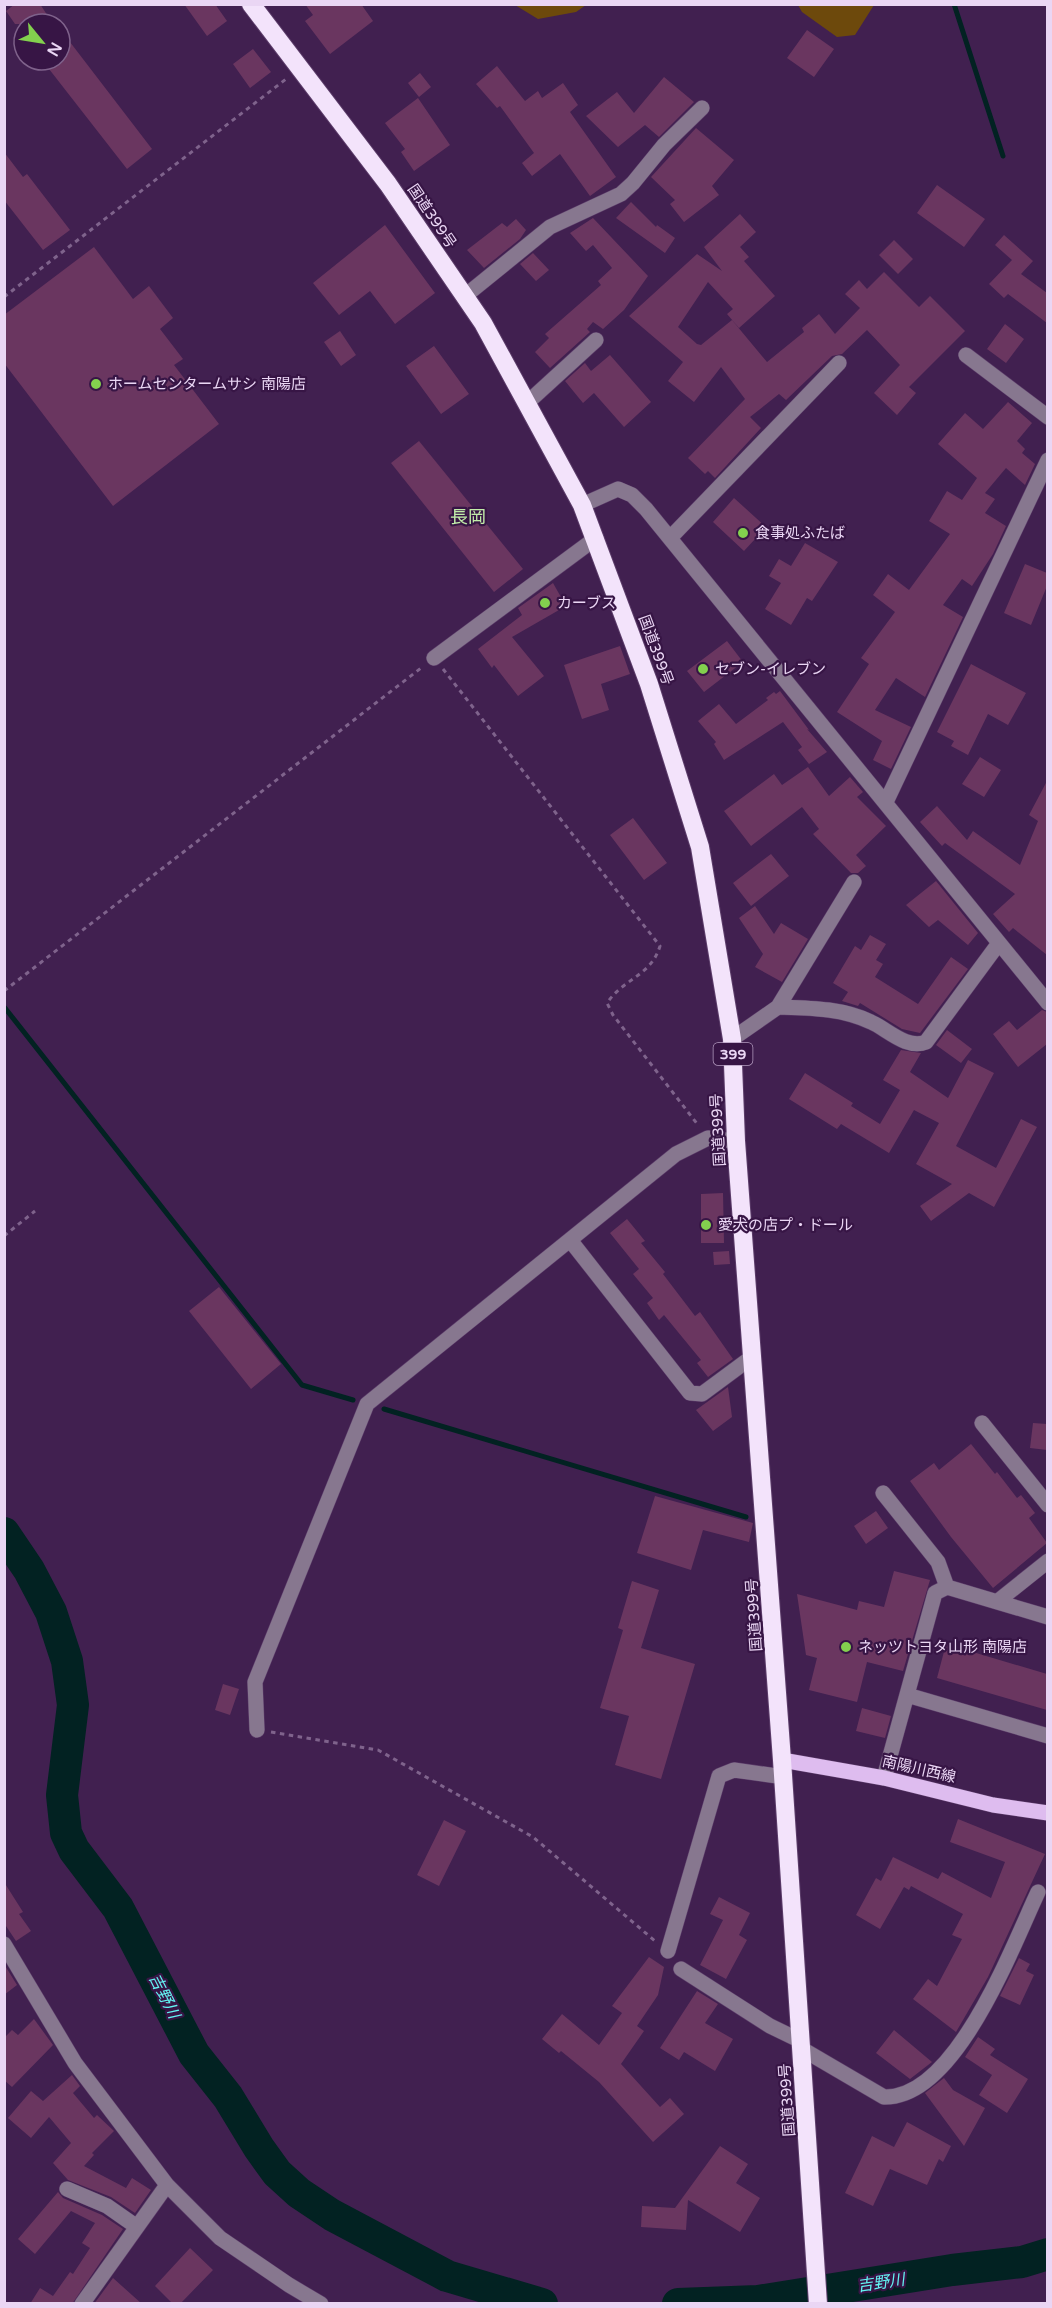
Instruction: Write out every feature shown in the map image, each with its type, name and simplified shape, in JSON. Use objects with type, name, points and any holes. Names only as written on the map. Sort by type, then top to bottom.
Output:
[{"type":"highway","name":"国道399号","points":[[251,4],[388,184],[483,323],[582,505],[649,684],[700,847],[732,1039],[736,1141],[783,1768],[818,2304]]},
{"type":"main road","name":"南陽川西線","points":[[783,1768],[884,1778],[993,1805],[1047,1814]]},
{"type":"street","points":[[465,296],[550,227],[621,194],[664,145],[702,108]]},
{"type":"street","points":[[527,403],[596,340]]},
{"type":"street","points":[[966,355],[1047,417]]},
{"type":"street","points":[[670,538],[839,363]]},
{"type":"street","points":[[886,802],[1047,460]]},
{"type":"street","points":[[582,505],[618,489],[632,495],[670,538],[886,802],[1047,1003]]},
{"type":"street","points":[[434,658],[596,538]]},
{"type":"street","points":[[732,1039],[778,1007],[854,882]]},
{"type":"street","points":[[778,1007],[849,1013],[905,1041],[919,1045],[926,1042],[999,943]]},
{"type":"street","points":[[257,1730],[255,1682],[367,1404],[676,1154],[708,1138],[736,1141]]},
{"type":"street","points":[[570,1240],[690,1393],[702,1394],[752,1357]]},
{"type":"street","points":[[982,1422],[1047,1505]]},
{"type":"street","points":[[884,1493],[938,1562],[947,1587]]},
{"type":"street","points":[[998,1601],[1047,1561]]},
{"type":"street","points":[[884,1778],[935,1593],[947,1587],[1047,1617]]},
{"type":"street","points":[[908,1695],[1047,1736]]},
{"type":"street","points":[[668,1952],[719,1776],[734,1770],[783,1768]]},
{"type":"street","points":[[681,1969],[884,2097],[898,2098],[916,2088],[945,2063],[968,2035],[986,2004],[1038,1892]]},
{"type":"street","points":[[6,1951],[75,2063],[166,2185],[220,2238],[321,2304]]},
{"type":"street","points":[[82,2304],[166,2185]]},
{"type":"street","points":[[67,2189],[107,2206],[137,2227]]},
{"type":"path","points":[[4,297],[299,69]]},
{"type":"path","points":[[4,991],[434,658],[660,946],[656,962],[614,993],[607,1003],[613,1015],[708,1138]]},
{"type":"path","points":[[4,1236],[35,1211]]},
{"type":"path","points":[[257,1730],[378,1750],[533,1838],[668,1952]]},
{"type":"shaded area","points":[[515,5],[586,5],[576,12],[538,19]]},
{"type":"shaded area","points":[[798,5],[874,5],[855,35],[837,37],[802,12]]},
{"type":"building","points":[[15,4],[40,4],[45,12],[12,12],[12,20],[6,11]]},
{"type":"building","points":[[184,4],[215,4],[227,21],[207,36]]},
{"type":"building","points":[[305,4],[361,4],[373,21],[330,54],[305,21],[313,15]]},
{"type":"building","points":[[807,30],[834,49],[814,77],[787,58]]},
{"type":"building","points":[[72,45],[152,149],[127,169],[51,72],[72,72]]},
{"type":"building","points":[[253,49],[271,72],[250,88],[233,64]]},
{"type":"building","points":[[497,66],[525,101],[538,91],[542,98],[563,83],[578,105],[570,112],[616,177],[590,196],[560,154],[532,176],[522,163],[534,153],[500,106],[497,108],[476,84]]},
{"type":"building","points":[[420,73],[431,87],[419,97],[408,83]]},
{"type":"building","points":[[664,77],[694,102],[659,137],[645,125],[618,147],[586,116],[617,92],[634,113]]},
{"type":"building","points":[[418,98],[450,145],[414,171],[401,152],[405,149],[385,123]]},
{"type":"building","points":[[696,128],[734,160],[712,186],[719,195],[684,222],[670,204],[675,200],[651,177]]},
{"type":"building","points":[[4,152],[23,177],[27,174],[70,230],[43,250],[4,200]]},
{"type":"building","points":[[937,185],[985,219],[964,247],[917,213]]},
{"type":"building","points":[[631,202],[656,227],[657,225],[675,238],[665,253],[616,218]]},
{"type":"building","points":[[740,214],[756,232],[740,247],[749,257],[744,261],[775,296],[739,328],[727,314],[733,309],[708,282],[678,327],[697,344],[701,345],[732,320],[767,362],[804,332],[802,328],[819,314],[835,334],[860,308],[845,294],[859,280],[867,289],[884,272],[919,307],[930,296],[965,331],[909,387],[916,393],[897,415],[874,393],[900,365],[867,330],[842,354],[832,356],[786,400],[779,394],[750,417],[761,428],[715,478],[708,471],[705,474],[688,458],[745,399],[721,367],[694,402],[668,381],[683,362],[629,316],[697,254],[722,271],[704,247]]},
{"type":"building","points":[[593,218],[648,276],[624,310],[603,329],[593,322],[587,329],[590,332],[550,368],[535,352],[549,338],[545,334],[601,285],[598,281],[612,268],[593,245],[586,251],[570,233]]},
{"type":"building","points":[[516,219],[526,230],[520,239],[484,268],[467,250],[502,223],[507,227]]},
{"type":"building","points":[[385,225],[435,293],[395,324],[370,291],[339,315],[313,283]]},
{"type":"building","points":[[1004,235],[1033,261],[1021,274],[1047,293],[1047,323],[1008,294],[1004,298],[989,284],[1012,260],[995,245]]},
{"type":"building","points":[[894,240],[913,259],[898,274],[879,255]]},
{"type":"building","points":[[94,247],[133,299],[149,286],[173,318],[160,329],[183,359],[174,365],[219,424],[113,506],[4,363],[4,315]]},
{"type":"building","points":[[533,253],[549,270],[536,281],[520,264]]},
{"type":"building","points":[[1005,324],[1024,339],[1006,363],[987,349]]},
{"type":"building","points":[[340,331],[356,355],[341,366],[324,342]]},
{"type":"building","points":[[434,346],[469,394],[441,414],[406,366]]},
{"type":"building","points":[[610,355],[651,402],[624,427],[594,393],[583,403],[565,381],[585,363],[591,371]]},
{"type":"building","points":[[1008,402],[1032,423],[1017,441],[1025,449],[1022,453],[1035,464],[1025,485],[1006,468],[985,493],[995,499],[985,513],[1006,526],[993,554],[972,586],[962,579],[943,605],[963,617],[925,697],[896,678],[875,710],[911,727],[891,769],[873,760],[882,741],[837,712],[869,664],[861,658],[895,612],[873,595],[888,574],[909,590],[950,534],[929,521],[947,491],[962,500],[977,478],[938,444],[965,413],[983,429]]},
{"type":"building","points":[[419,441],[523,569],[494,592],[391,463]]},
{"type":"building","points":[[734,498],[766,527],[744,551],[713,522]]},
{"type":"building","points":[[805,543],[838,562],[812,601],[807,598],[791,625],[765,609],[781,583],[769,576],[779,559],[791,566]]},
{"type":"building","points":[[1025,564],[1047,573],[1047,586],[1031,625],[1004,613]]},
{"type":"building","points":[[553,583],[566,606],[512,637],[544,676],[518,696],[494,665],[492,668],[478,649],[522,615],[518,608]]},
{"type":"building","points":[[727,641],[743,662],[704,692],[687,671]]},
{"type":"building","points":[[620,646],[630,674],[601,684],[609,710],[582,719],[564,665]]},
{"type":"building","points":[[971,664],[1026,693],[1008,725],[988,714],[968,755],[951,746],[954,741],[937,732]]},
{"type":"building","points":[[780,691],[809,730],[807,729],[827,752],[809,764],[798,750],[802,747],[783,722],[724,760],[714,744],[716,742],[698,721],[719,704],[736,724],[768,700],[766,698],[774,692],[776,694]]},
{"type":"building","points":[[980,757],[1001,770],[984,797],[962,784]]},
{"type":"building","points":[[808,767],[829,796],[850,777],[863,792],[857,797],[886,826],[856,855],[866,866],[858,873],[851,873],[813,834],[819,829],[802,807],[751,846],[724,811],[774,774],[782,785]]},
{"type":"building","points":[[1047,781],[1047,955],[1013,928],[1009,932],[993,914],[1015,894],[945,843],[942,846],[920,822],[937,806],[967,840],[973,831],[1020,865],[1038,821],[1029,815]]},
{"type":"building","points":[[633,818],[667,863],[644,880],[610,835]]},
{"type":"building","points":[[771,854],[789,876],[751,906],[733,883]]},
{"type":"building","points":[[936,881],[978,933],[968,945],[938,920],[929,927],[906,905]]},
{"type":"building","points":[[755,906],[774,934],[781,923],[808,939],[782,982],[755,967],[763,954],[739,918]]},
{"type":"building","points":[[870,935],[886,944],[876,960],[883,964],[875,977],[918,1004],[951,957],[968,969],[920,1033],[902,1029],[860,1003],[858,1006],[842,1001],[848,992],[833,983],[855,946],[861,950]]},
{"type":"building","points":[[1042,1010],[1047,1012],[1047,1044],[1018,1067],[993,1034],[1009,1021],[1017,1030]]},
{"type":"building","points":[[947,1030],[972,1049],[961,1063],[936,1045]]},
{"type":"building","points":[[901,1050],[921,1053],[910,1072],[948,1098],[968,1060],[994,1073],[956,1146],[996,1168],[1021,1119],[1037,1127],[994,1207],[969,1193],[931,1221],[920,1206],[952,1184],[916,1164],[939,1123],[914,1110],[889,1153],[841,1124],[837,1129],[789,1099],[805,1073],[853,1103],[851,1106],[880,1124],[900,1090],[883,1080]]},
{"type":"building","points":[[723,1193],[724,1243],[701,1243],[701,1194]]},
{"type":"building","points":[[627,1219],[645,1241],[641,1243],[665,1272],[663,1274],[695,1316],[700,1312],[733,1359],[708,1377],[697,1363],[701,1360],[664,1315],[659,1320],[647,1303],[653,1298],[633,1274],[639,1269],[610,1233]]},
{"type":"building","points":[[729,1251],[730,1264],[714,1265],[713,1252]]},
{"type":"building","points":[[219,1287],[281,1364],[251,1389],[189,1311]]},
{"type":"building","points":[[728,1387],[732,1417],[713,1431],[696,1410]]},
{"type":"building","points":[[1033,1423],[1047,1424],[1047,1450],[1030,1448]]},
{"type":"building","points":[[971,1444],[1017,1498],[1021,1495],[1035,1513],[1029,1518],[1047,1543],[993,1588],[951,1537],[910,1481],[934,1463],[939,1470]]},
{"type":"building","points":[[655,1496],[753,1523],[749,1542],[703,1530],[691,1570],[637,1553]]},
{"type":"building","points":[[876,1511],[888,1528],[866,1544],[854,1526]]},
{"type":"building","points":[[894,1571],[930,1580],[903,1671],[867,1662],[857,1702],[809,1690],[817,1658],[806,1655],[797,1594],[857,1610],[859,1601],[884,1607]]},
{"type":"building","points":[[632,1581],[659,1590],[641,1648],[695,1664],[661,1779],[615,1765],[629,1716],[600,1708],[623,1630],[618,1628]]},
{"type":"building","points":[[946,1644],[1047,1674],[1047,1710],[937,1678]]},
{"type":"building","points":[[223,1684],[239,1689],[230,1715],[215,1710]]},
{"type":"building","points":[[862,1708],[891,1716],[885,1738],[856,1731]]},
{"type":"building","points":[[958,1819],[1045,1854],[988,1977],[956,2032],[913,1999],[928,1979],[937,1986],[962,1939],[952,1935],[963,1914],[911,1886],[909,1890],[904,1887],[880,1929],[856,1915],[876,1878],[881,1881],[893,1857],[938,1879],[942,1872],[991,1898],[1005,1862],[950,1842]]},
{"type":"building","points":[[444,1820],[466,1831],[439,1886],[417,1875]]},
{"type":"building","points":[[4,1882],[23,1912],[19,1914],[31,1931],[16,1941],[4,1923]]},
{"type":"building","points":[[719,1897],[750,1913],[739,1935],[747,1940],[726,1979],[700,1965],[723,1920],[710,1914]]},
{"type":"building","points":[[649,1957],[664,1967],[658,1995],[637,2026],[644,2031],[621,2064],[660,2107],[670,2098],[684,2114],[653,2142],[599,2082],[561,2051],[559,2053],[542,2039],[562,2014],[599,2045],[622,2013],[612,2006]]},
{"type":"building","points":[[1019,1958],[1030,1964],[1026,1971],[1034,1975],[1020,2005],[1000,1996]]},
{"type":"building","points":[[4,1964],[17,1985],[4,1995]]},
{"type":"building","points":[[697,1991],[718,2004],[705,2023],[733,2039],[715,2071],[684,2052],[679,2060],[660,2048]]},
{"type":"building","points":[[34,2019],[53,2045],[12,2087],[4,2080],[4,2038],[12,2030],[18,2035]]},
{"type":"building","points":[[894,2030],[932,2062],[910,2079],[876,2053]]},
{"type":"building","points":[[978,2037],[995,2049],[990,2055],[1028,2079],[1007,2113],[979,2095],[992,2075],[965,2057]]},
{"type":"building","points":[[72,2075],[80,2086],[73,2093],[94,2118],[97,2115],[114,2131],[92,2153],[94,2155],[84,2166],[126,2188],[132,2178],[151,2190],[135,2213],[111,2197],[68,2180],[53,2163],[71,2143],[49,2117],[31,2138],[8,2118],[31,2091],[43,2101]]},
{"type":"building","points":[[944,2078],[953,2090],[985,2108],[964,2146],[925,2093]]},
{"type":"building","points":[[907,2122],[951,2146],[943,2162],[939,2159],[927,2185],[890,2169],[873,2206],[845,2193],[872,2136],[894,2147]]},
{"type":"building","points":[[720,2146],[748,2164],[736,2183],[760,2198],[740,2232],[688,2200],[686,2230],[641,2227],[642,2206],[675,2208]]},
{"type":"building","points":[[58,2192],[63,2198],[102,2215],[123,2229],[72,2304],[30,2304],[40,2288],[53,2296],[70,2272],[73,2274],[90,2248],[82,2243],[95,2223],[71,2211],[35,2254],[18,2239]]},
{"type":"building","points":[[190,2248],[213,2270],[180,2304],[173,2304],[155,2286]]},
{"type":"building","points":[[113,2278],[142,2304],[94,2304]]},
{"type":"waterway","points":[[954,4],[1003,156]]},
{"type":"waterway","points":[[5,1008],[302,1385],[353,1400]]},
{"type":"waterway","points":[[384,1409],[746,1517]]},
{"type":"waterway","name":"吉野川","points":[[4,1533],[29,1570],[51,1612],[67,1661],[73,1705],[62,1795],[66,1833],[74,1850],[118,1908],[194,2054],[228,2097],[259,2148],[277,2173],[299,2193],[332,2215],[447,2276],[542,2304]]},
{"type":"waterway","name":"吉野川","points":[[678,2304],[758,2301],[952,2270],[1022,2262],[1048,2254]]},
{"type":"place","name":"ホームセンタームサシ 南陽店","points":[[96,384]]},
{"type":"place","name":"食事処ふたば","points":[[743,533]]},
{"type":"place","name":"カーブス","points":[[545,603]]},
{"type":"place","name":"セブン-イレブン","points":[[703,669]]},
{"type":"place","name":"愛犬の店プ・ドール","points":[[706,1225]]},
{"type":"place","name":"ネッツトヨタ山形 南陽店","points":[[846,1647]]},
{"type":"district","name":"長岡","points":[[468,517]]}]
